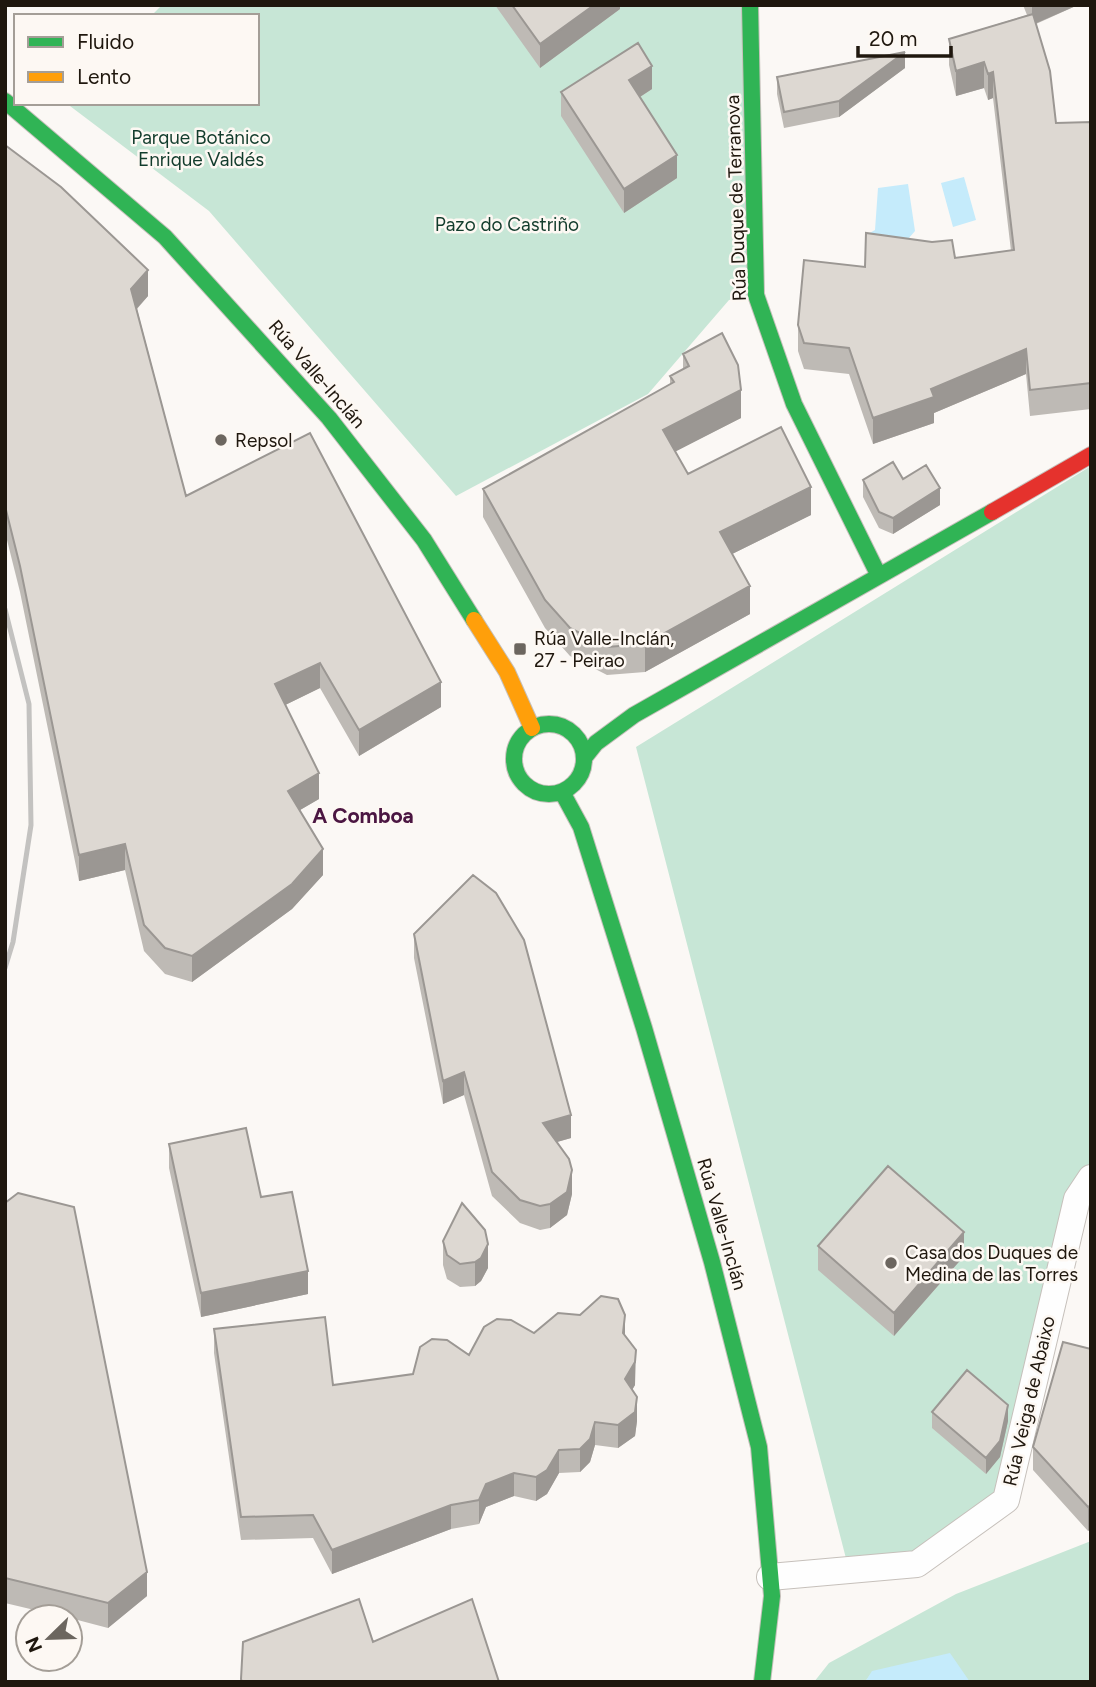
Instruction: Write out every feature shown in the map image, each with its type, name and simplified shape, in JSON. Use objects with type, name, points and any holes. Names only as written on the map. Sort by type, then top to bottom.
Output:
[{"type":"main road","name":"Rúa Duque de Terranova","points":[[750,5],[756,295],[794,404],[878,574]]},
{"type":"main road","name":"Rúa Valle-Inclán","points":[[5,102],[164,237],[329,418],[424,540],[507,671],[532,728]]},
{"type":"main road","points":[[584,758],[607,733],[656,703],[1091,454]]},
{"type":"main road","points":[[564,726],[579,739],[584,758],[581,775],[562,792],[548,795],[530,789],[515,769],[516,745],[532,728],[548,723],[564,726],[595,721],[656,703]]},
{"type":"main road","name":"Rúa Valle-Inclán","points":[[562,792],[581,827],[595,869],[715,1275],[760,1447],[772,1596],[762,1682]]},
{"type":"street","name":"Rúa Veiga de Abaixo","points":[[770,1577],[916,1564],[1006,1500],[1077,1199],[1091,1178]]},
{"type":"green space","name":"Pazo do Castriño","points":[[162,5],[750,5],[756,295],[729,300],[648,394],[456,496],[209,211],[69,105],[259,105],[259,14],[153,14]]},
{"type":"green space","points":[[1091,466],[1091,1202],[1066,1244],[1006,1500],[917,1564],[849,1570],[636,747]]},
{"type":"green space","points":[[1091,1541],[1091,1682],[968,1682],[873,1671],[865,1682],[814,1682],[829,1663],[956,1594]]},
{"type":"water","points":[[964,177],[976,220],[953,227],[941,183]]},
{"type":"water","points":[[908,184],[915,231],[895,254],[868,234],[875,230],[878,188]]},
{"type":"water","points":[[950,1653],[970,1682],[865,1682],[872,1671]]},
{"type":"building","points":[[512,5],[594,5],[540,44]]},
{"type":"building","points":[[1033,14],[1050,71],[1056,123],[1091,122],[1091,383],[1030,390],[1026,349],[931,389],[934,397],[873,418],[849,348],[804,343],[798,325],[804,260],[865,267],[866,233],[932,242],[952,240],[955,258],[1014,250],[993,72],[988,74],[984,62],[956,71],[949,39]]},
{"type":"building","points":[[638,43],[652,66],[629,80],[677,155],[624,189],[561,92]]},
{"type":"building","points":[[905,52],[839,101],[784,112],[777,77]]},
{"type":"building","points":[[5,145],[61,187],[148,270],[131,289],[186,496],[310,433],[441,682],[359,730],[320,663],[275,684],[319,773],[288,791],[323,849],[292,884],[192,956],[165,948],[144,925],[125,844],[79,855],[20,566],[5,506]]},
{"type":"building","points":[[722,333],[738,365],[741,390],[663,430],[688,474],[781,427],[811,487],[720,532],[750,586],[645,644],[607,647],[570,628],[545,600],[483,489],[674,382],[670,376],[689,366],[683,354]]},
{"type":"building","points":[[893,462],[903,479],[926,465],[940,488],[893,518],[879,512],[863,480]]},
{"type":"building","points":[[473,875],[496,893],[524,940],[571,1115],[543,1123],[569,1159],[572,1170],[567,1192],[550,1204],[540,1206],[520,1200],[492,1172],[464,1072],[443,1081],[414,934]]},
{"type":"building","points":[[246,1128],[261,1197],[292,1192],[308,1271],[201,1293],[169,1144]]},
{"type":"building","name":"Casa dos Duques de Medina de las Torres","points":[[888,1166],[964,1232],[894,1313],[818,1246]]},
{"type":"building","points":[[18,1193],[74,1207],[147,1572],[108,1603],[5,1578],[5,1203]]},
{"type":"building","points":[[462,1203],[485,1230],[488,1244],[481,1258],[475,1262],[460,1264],[447,1255],[443,1241]]},
{"type":"building","points":[[601,1296],[618,1299],[625,1315],[623,1333],[636,1350],[635,1362],[625,1379],[637,1397],[635,1412],[618,1425],[595,1422],[590,1439],[580,1449],[559,1450],[547,1470],[536,1477],[514,1473],[486,1484],[479,1500],[451,1505],[332,1550],[313,1515],[241,1517],[214,1329],[325,1317],[333,1385],[413,1374],[420,1347],[432,1339],[447,1340],[469,1355],[484,1327],[497,1319],[511,1320],[534,1333],[558,1313],[580,1315]]},
{"type":"building","points":[[1063,1342],[1091,1349],[1091,1505],[1088,1507],[1033,1447]]},
{"type":"building","points":[[967,1370],[1008,1405],[1000,1441],[986,1458],[932,1412]]},
{"type":"building","points":[[359,1599],[373,1642],[472,1599],[499,1682],[242,1682],[243,1642]]},
{"type":"railway","points":[[5,609],[29,704],[31,825],[13,942],[5,968]]},
{"type":"traffic: fast","points":[[750,5],[756,295],[794,404],[878,574]]},
{"type":"traffic: fast","points":[[5,101],[165,237],[329,418],[424,540],[474,620]]},
{"type":"traffic: fast","points":[[584,758],[596,743],[634,715],[992,512]]},
{"type":"traffic: fast","points":[[542,724],[556,724],[569,729],[579,739],[584,759],[579,779],[569,789],[556,794],[542,794],[529,789],[519,779],[514,766],[514,752],[519,739],[529,729],[542,724]]},
{"type":"traffic: fast","points":[[562,792],[581,827],[644,1028],[712,1262],[759,1447],[772,1596],[762,1682]]},
{"type":"traffic: slow","points":[[474,620],[507,672],[532,728]]},
{"type":"traffic: jam","points":[[992,512],[1091,455]]},
{"type":"place","name":"Repsol","points":[[221,440]]},
{"type":"place","name":"Rúa Valle-Inclán, 27 - Peirao","points":[[520,649]]},
{"type":"place","name":"Casa dos Duques de Medina de las Torres","points":[[891,1263]]},
{"type":"district","name":"A Comboa","points":[[363,815]]},
{"type":"park label","name":"Parque Botánico Enrique Valdés","points":[[201,148]]}]
